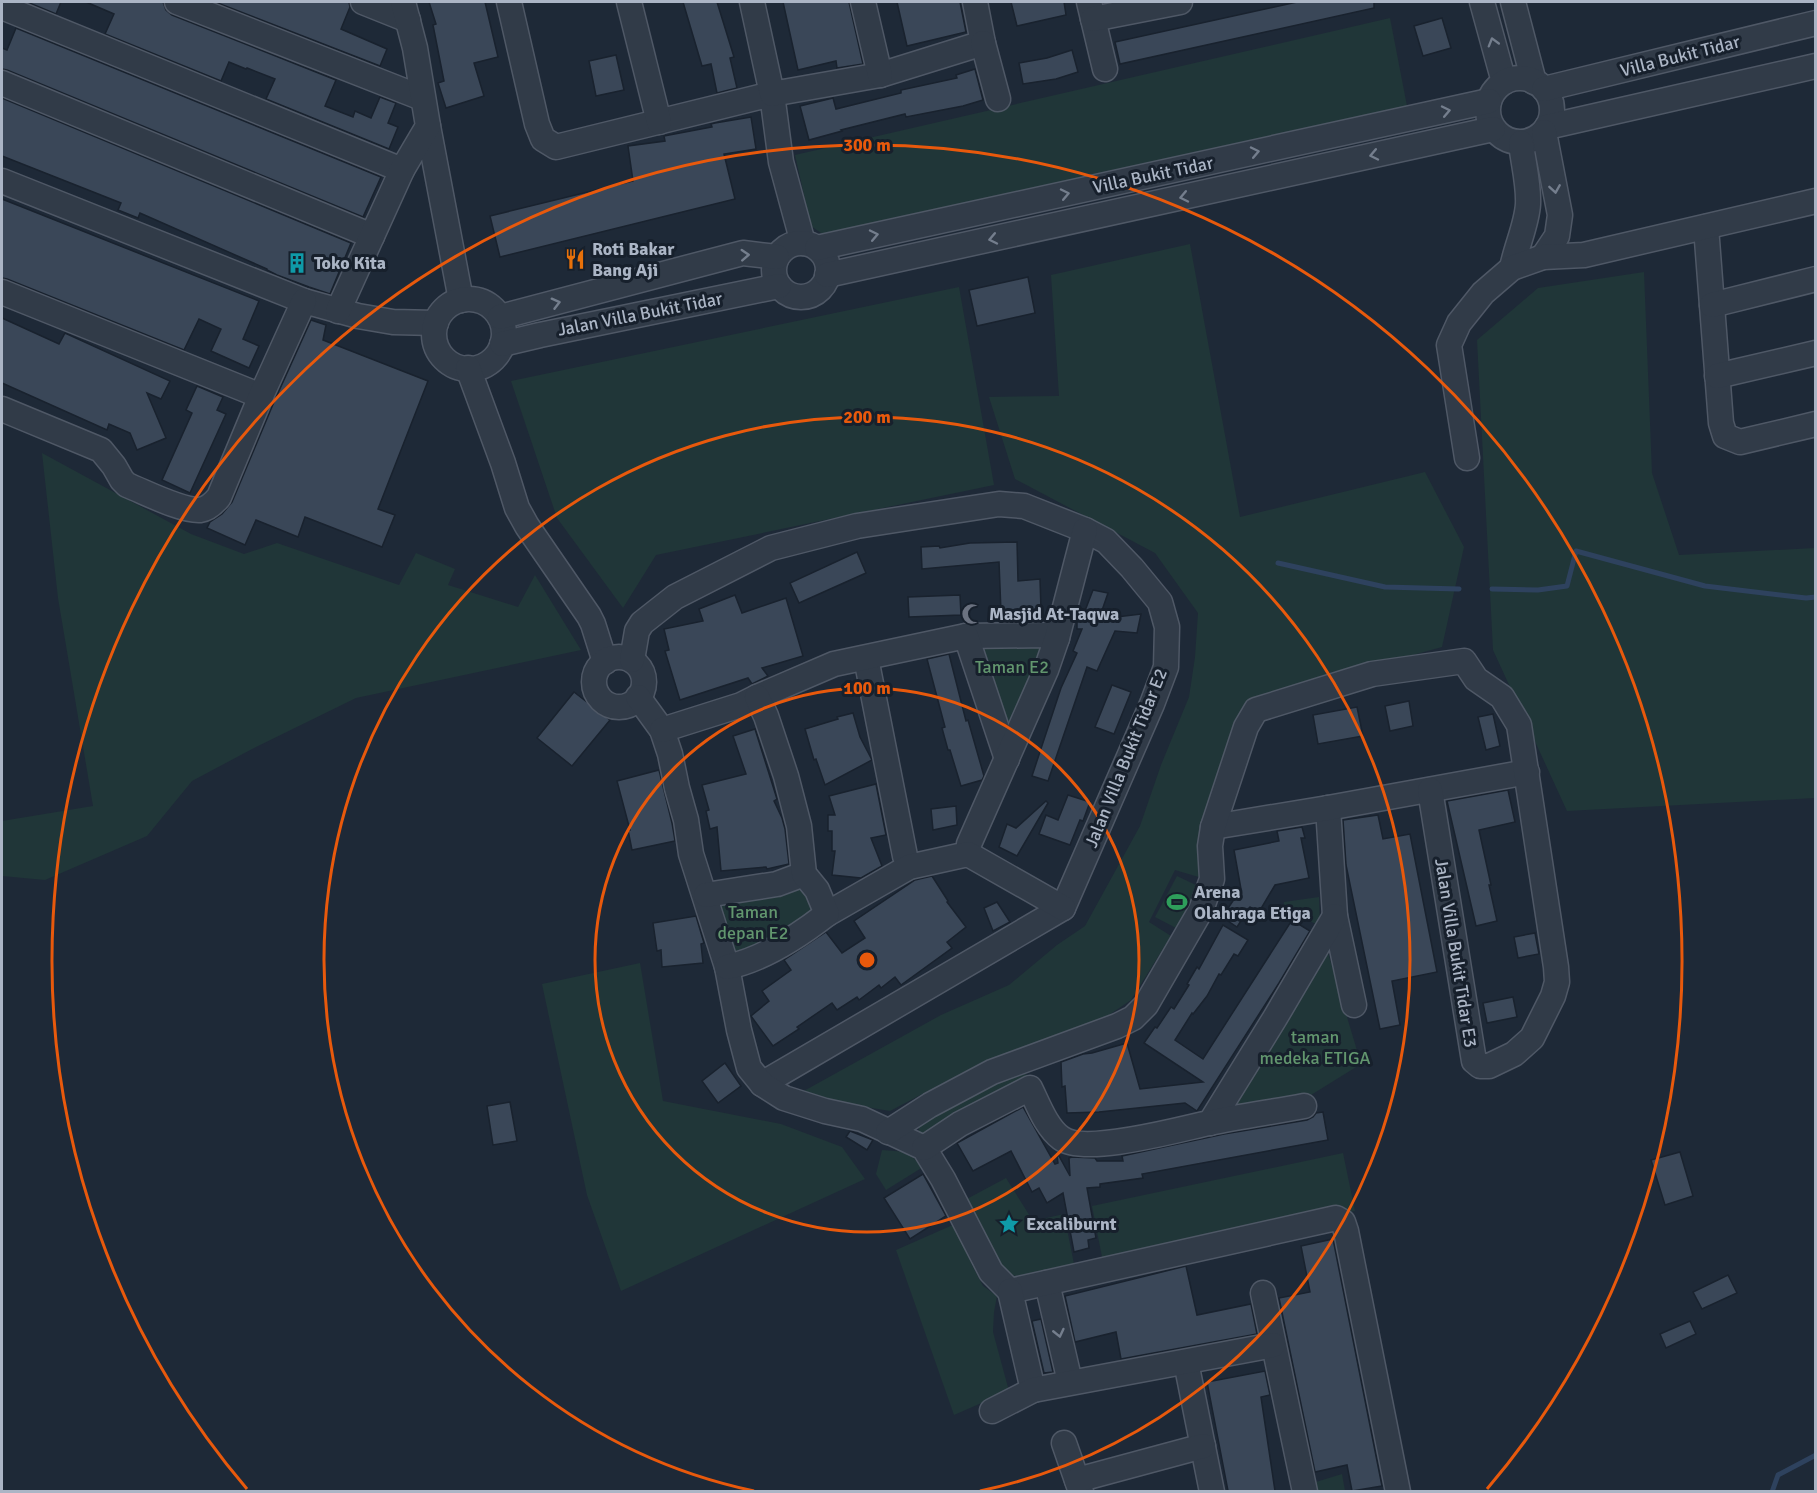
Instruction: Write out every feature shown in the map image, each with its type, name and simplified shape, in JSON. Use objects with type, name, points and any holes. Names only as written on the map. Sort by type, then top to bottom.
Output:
[{"type":"street","points":[[177,2],[423,98]]},
{"type":"street","points":[[363,2],[406,10],[461,300]]},
{"type":"street","points":[[508,2],[537,124],[543,139],[556,147],[772,94],[880,75],[983,43]]},
{"type":"street","points":[[629,2],[659,122]]},
{"type":"street","points":[[752,2],[772,94],[781,162],[810,245],[826,260],[827,275],[818,291],[802,297],[793,296],[785,292],[775,279],[777,257],[788,246],[810,245]]},
{"type":"street","points":[[863,2],[880,75]]},
{"type":"street","points":[[975,2],[998,99]]},
{"type":"street","points":[[1105,69],[1091,10],[1180,2]]},
{"type":"street","points":[[1482,2],[1504,82]]},
{"type":"street","points":[[1513,2],[1539,85],[1550,99],[1552,109],[1551,120],[1546,129],[1533,140],[1521,143],[1506,140],[1493,129],[1488,116],[1489,101],[1496,89],[1504,82],[1519,78],[1539,85]]},
{"type":"street","points":[[2,7],[402,170]]},
{"type":"street","name":"Villa Bukit Tidar","points":[[1539,85],[1815,23]]},
{"type":"street","points":[[1546,129],[1815,66]]},
{"type":"street","points":[[2,83],[372,236]]},
{"type":"street","name":"Villa Bukit Tidar","points":[[810,245],[1489,101]]},
{"type":"street","points":[[338,312],[402,170],[428,126]]},
{"type":"street","name":"Villa Bukit Tidar","points":[[827,275],[1493,129]]},
{"type":"street","points":[[1543,257],[1557,236],[1560,215],[1546,129]]},
{"type":"street","points":[[1467,458],[1449,345],[1459,323],[1514,257],[1526,222],[1528,203],[1521,143]]},
{"type":"street","points":[[2,181],[304,301],[338,312],[393,321],[436,323]]},
{"type":"street","points":[[1514,257],[1584,255],[1815,201]]},
{"type":"street","points":[[1706,227],[1721,423],[1725,436],[1740,442],[1815,424]]},
{"type":"street","name":"Jalan Villa Bukit Tidar","points":[[500,317],[743,253],[777,257]]},
{"type":"street","points":[[1712,305],[1815,279]]},
{"type":"street","name":"Jalan Villa Bukit Tidar","points":[[502,344],[540,334],[779,286]]},
{"type":"street","points":[[2,292],[261,396]]},
{"type":"street","points":[[461,300],[482,301],[491,307],[500,317],[504,330],[502,344],[496,356],[488,363],[477,367],[468,368],[451,363],[439,352],[434,337],[439,316],[446,308],[461,300]]},
{"type":"street","points":[[2,409],[101,450],[127,485],[180,506],[200,510],[212,506],[219,497],[304,301]]},
{"type":"street","points":[[1717,376],[1815,353]]},
{"type":"street","points":[[468,368],[517,508],[560,574],[578,597],[593,624],[597,668],[595,688],[598,695],[610,705],[626,706],[639,697],[644,681],[642,673],[632,660],[618,657],[597,668]]},
{"type":"street","name":"Jalan Villa Bukit Tidar E2","points":[[632,660],[642,623],[675,597],[771,548],[856,526],[999,504],[1024,506],[1085,530],[1106,541],[1132,567],[1160,602],[1167,627],[1166,667],[1063,908]]},
{"type":"street","points":[[968,854],[969,844],[1046,670],[1057,638],[1085,530]]},
{"type":"street","points":[[662,730],[725,711],[834,664],[966,636],[1047,635],[1057,638]]},
{"type":"street","points":[[966,636],[1007,759]]},
{"type":"street","points":[[866,658],[909,867]]},
{"type":"street","name":"Jalan Villa Bukit Tidar E3","points":[[888,1132],[930,1105],[992,1072],[1118,1026],[1133,1018],[1146,1005],[1201,910],[1212,879],[1210,846],[1213,827],[1246,727],[1256,710],[1372,674],[1464,661],[1476,679],[1502,697],[1519,725],[1557,982],[1553,996],[1532,1038],[1514,1054],[1489,1066],[1480,1066],[1474,1061],[1430,790]]},
{"type":"street","points":[[757,696],[786,776],[799,826],[804,874],[817,890],[827,914]]},
{"type":"street","points":[[639,697],[662,730],[670,754],[686,820],[691,854],[706,895],[727,967],[749,1068],[762,1084],[784,1098],[825,1111],[862,1119],[924,1148],[943,1179],[991,1272],[1010,1291],[1033,1390]]},
{"type":"street","points":[[1213,827],[1527,772]]},
{"type":"street","points":[[1328,808],[1335,916],[1354,1005]]},
{"type":"street","points":[[727,967],[760,957],[827,914],[909,867],[968,854],[1063,908]]},
{"type":"street","points":[[706,895],[777,884],[804,874]]},
{"type":"street","points":[[762,1084],[1063,908]]},
{"type":"street","points":[[1210,1123],[1335,916]]},
{"type":"street","points":[[1034,1056],[1030,1088],[1047,1122],[1061,1138],[1073,1144],[1096,1144],[1154,1136],[1210,1123],[1304,1107]]},
{"type":"street","points":[[924,1148],[960,1124],[1030,1088]]},
{"type":"street","points":[[1010,1291],[1336,1218],[1343,1222],[1356,1275],[1396,1491]]},
{"type":"street","points":[[1047,1283],[1070,1382]]},
{"type":"street","points":[[1263,1293],[1305,1491]]},
{"type":"street","points":[[992,1411],[1033,1390],[1273,1345]]},
{"type":"street","points":[[1186,1362],[1212,1491]]},
{"type":"street","points":[[1064,1443],[1079,1486],[1203,1446]]},
{"type":"green space","points":[[1390,18],[1407,106],[824,235],[811,226],[795,155]]},
{"type":"green space","points":[[1190,244],[1240,517],[1425,472],[1464,547],[1442,647],[1373,666],[1332,672],[1247,705],[1202,878],[1175,870],[1149,922],[1171,936],[1131,1000],[1106,1017],[1048,1042],[985,1061],[890,1111],[830,1101],[802,1092],[941,1015],[1009,985],[1057,945],[1085,926],[1140,826],[1161,765],[1189,697],[1198,613],[1155,553],[1015,479],[989,397],[1059,396],[1051,275]]},
{"type":"green space","points":[[1644,272],[1652,473],[1679,555],[1815,548],[1815,798],[1567,811],[1493,650],[1477,340],[1538,288]]},
{"type":"green space","points":[[959,287],[994,485],[656,555],[623,608],[557,518],[511,381]]},
{"type":"green space","points":[[42,453],[191,534],[244,554],[277,543],[399,585],[416,553],[455,569],[448,585],[518,607],[535,575],[581,650],[356,698],[192,781],[147,836],[45,880],[2,876],[2,821],[93,806],[58,598]]},
{"type":"green space","name":"Taman E2","points":[[981,644],[1046,644],[1010,731]]},
{"type":"green space","name":"Arena Olahraga Etiga","points":[[1177,876],[1200,887],[1176,928],[1155,917]]},
{"type":"green space","name":"Taman depan E2","points":[[802,884],[816,911],[789,932],[734,956],[718,903]]},
{"type":"green space","points":[[1319,897],[1320,926],[1283,908],[1284,902]]},
{"type":"green space","name":"taman medeka ETIGA","points":[[1328,953],[1361,1064],[1311,1095],[1230,1109]]},
{"type":"green space","points":[[640,963],[663,1101],[781,1124],[842,1147],[865,1179],[621,1291],[587,1195],[542,984]]},
{"type":"green space","points":[[1019,1069],[1027,1075],[1025,1084],[924,1138],[919,1133],[919,1124]]},
{"type":"green space","points":[[882,1150],[907,1152],[923,1167],[886,1190],[876,1174]]},
{"type":"green space","points":[[1343,1153],[1355,1211],[1103,1262],[1092,1206]]},
{"type":"green space","points":[[1006,1178],[1033,1221],[1064,1214],[1074,1264],[1017,1276],[1009,1275],[1003,1269],[965,1200]]},
{"type":"green space","points":[[955,1224],[983,1286],[997,1296],[993,1332],[1009,1391],[954,1415],[896,1250]]},
{"type":"green space","points":[[1342,1474],[1345,1491],[1308,1491],[1306,1485]]},
{"type":"building","points":[[27,2],[61,2],[56,14]]},
{"type":"building","points":[[86,2],[163,2],[166,10],[172,15],[336,80],[325,106],[353,117],[355,111],[371,118],[380,97],[396,103],[388,123],[398,127],[389,149],[266,99],[275,79],[229,62],[221,81],[105,34],[114,14]]},
{"type":"building","points":[[215,2],[349,2],[350,7],[341,29],[387,49],[380,66]]},
{"type":"building","points":[[429,2],[485,2],[498,57],[474,63],[484,96],[446,108],[438,83],[444,81],[433,25],[436,24]]},
{"type":"building","points":[[683,2],[717,2],[734,57],[730,58],[737,88],[717,93],[711,64],[702,66]]},
{"type":"building","points":[[783,2],[849,2],[863,64],[837,68],[836,61],[798,70]]},
{"type":"building","points":[[897,2],[960,2],[966,32],[907,46]]},
{"type":"building","points":[[1011,2],[1064,2],[1066,15],[1017,26]]},
{"type":"building","points":[[1297,2],[1374,2],[1374,8],[1120,64],[1115,42]]},
{"type":"building","points":[[1442,18],[1451,48],[1423,56],[1414,26]]},
{"type":"building","points":[[16,28],[381,177],[363,217],[2,69],[2,48],[7,50]]},
{"type":"building","points":[[1072,50],[1078,72],[1056,79],[1023,84],[1019,63],[1047,58]]},
{"type":"building","points":[[616,55],[624,90],[596,96],[589,61]]},
{"type":"building","points":[[975,69],[983,100],[906,117],[905,114],[809,140],[800,106],[833,98],[836,109],[901,93],[901,90],[957,78],[956,75]]},
{"type":"building","points":[[2,98],[351,243],[330,294],[277,275],[140,213],[138,218],[118,210],[121,203],[2,156]]},
{"type":"building","points":[[751,117],[756,149],[724,154],[735,199],[500,257],[490,216],[633,181],[628,146],[665,141],[664,136],[712,127],[711,124],[715,123]]},
{"type":"building","points":[[2,199],[259,301],[243,339],[259,346],[249,368],[211,351],[221,329],[199,319],[184,350],[2,278]]},
{"type":"building","points":[[1028,277],[1035,313],[977,326],[969,290]]},
{"type":"building","points":[[2,318],[59,344],[65,333],[170,381],[161,399],[147,393],[166,438],[137,450],[130,433],[109,424],[107,430],[2,383]]},
{"type":"building","points":[[311,320],[326,325],[323,340],[428,381],[378,509],[395,515],[382,547],[305,517],[298,537],[256,520],[245,545],[207,528],[210,522],[222,514],[232,502]]},
{"type":"building","points":[[197,386],[223,397],[217,410],[226,414],[190,493],[162,480],[192,413],[186,410]]},
{"type":"building","points":[[1017,542],[1018,581],[1040,579],[1041,610],[1001,612],[999,562],[922,569],[921,547],[939,546],[940,548],[970,543]]},
{"type":"building","points":[[857,552],[866,573],[799,603],[790,583]]},
{"type":"building","points":[[1093,590],[1108,593],[1099,619],[1141,614],[1137,633],[1115,631],[1097,671],[1087,667],[1048,781],[1032,776],[1061,688],[1077,653],[1073,651],[1082,629],[1077,629],[1077,622],[1081,621]]},
{"type":"building","points":[[735,595],[742,613],[786,598],[803,656],[762,668],[768,676],[752,684],[748,678],[680,700],[665,651],[669,650],[664,629],[703,621],[699,609]]},
{"type":"building","points":[[960,595],[961,615],[909,617],[908,597]]},
{"type":"building","points":[[949,654],[966,721],[968,720],[984,776],[982,780],[961,786],[942,728],[945,727],[927,659]]},
{"type":"building","points":[[1112,685],[1131,692],[1114,734],[1095,727]]},
{"type":"building","points":[[574,692],[610,720],[572,766],[537,738]]},
{"type":"building","points":[[1409,701],[1413,726],[1390,731],[1385,706]]},
{"type":"building","points":[[1357,707],[1363,736],[1318,744],[1313,715]]},
{"type":"building","points":[[853,713],[860,737],[872,760],[825,785],[816,759],[814,760],[805,729]]},
{"type":"building","points":[[1493,714],[1500,746],[1486,750],[1478,717]]},
{"type":"building","points":[[755,729],[777,799],[774,801],[785,829],[789,864],[767,869],[766,867],[721,871],[717,827],[710,829],[706,811],[709,810],[702,785],[746,774],[733,736]]},
{"type":"building","points":[[659,770],[675,841],[632,850],[628,830],[630,830],[617,781]]},
{"type":"building","points":[[876,784],[886,835],[871,838],[882,866],[861,878],[832,875],[835,851],[832,851],[832,831],[828,831],[828,815],[835,815],[829,796]]},
{"type":"building","points":[[1508,790],[1515,822],[1479,830],[1497,921],[1476,926],[1447,801]]},
{"type":"building","points":[[1068,795],[1090,802],[1070,845],[1039,834],[1046,815],[1058,820]]},
{"type":"building","points":[[1046,801],[1048,803],[1017,856],[999,847],[1007,824],[1016,828]]},
{"type":"building","points":[[956,806],[957,825],[933,830],[931,809]]},
{"type":"building","points":[[1378,815],[1383,839],[1410,834],[1437,972],[1392,981],[1400,1025],[1380,1029],[1346,865],[1343,820]]},
{"type":"building","points":[[1302,827],[1305,838],[1301,838],[1309,878],[1275,885],[1259,912],[1250,907],[1237,927],[1222,917],[1241,889],[1234,850],[1279,841],[1277,831]]},
{"type":"building","points":[[932,876],[947,902],[966,927],[947,942],[952,948],[901,985],[895,977],[881,988],[879,985],[859,1000],[857,997],[837,1010],[832,1003],[773,1046],[751,1016],[769,1001],[762,991],[791,970],[784,960],[826,932],[842,953],[865,938],[854,921],[915,880]]},
{"type":"building","points":[[997,902],[1010,922],[993,931],[984,908]]},
{"type":"building","points":[[696,916],[704,943],[701,944],[703,963],[662,967],[661,950],[657,951],[653,923]]},
{"type":"building","points":[[1292,920],[1310,931],[1197,1111],[1185,1103],[1067,1113],[1065,1086],[1062,1087],[1061,1062],[1127,1043],[1140,1089],[1203,1082],[1144,1043],[1171,1007],[1174,1009],[1223,925],[1248,940],[1238,956],[1234,954],[1221,975],[1219,974],[1207,996],[1192,1013],[1175,1040],[1203,1059]]},
{"type":"building","points":[[1535,933],[1539,954],[1518,958],[1514,937]]},
{"type":"building","points":[[1513,997],[1517,1017],[1487,1023],[1483,1003]]},
{"type":"building","points":[[725,1063],[741,1086],[718,1103],[702,1081]]},
{"type":"building","points":[[510,1102],[517,1141],[493,1145],[487,1106]]},
{"type":"building","points":[[1023,1107],[1055,1164],[1058,1163],[1057,1156],[1059,1156],[1070,1176],[1069,1158],[1072,1157],[1095,1158],[1097,1161],[1123,1161],[1122,1156],[1224,1134],[1307,1120],[1316,1113],[1323,1112],[1328,1140],[1142,1174],[1143,1178],[1087,1188],[1096,1238],[1088,1240],[1089,1248],[1074,1252],[1063,1193],[1047,1203],[1039,1188],[1032,1192],[1011,1151],[973,1171],[957,1143]]},
{"type":"building","points":[[850,1131],[873,1140],[867,1150],[846,1137]]},
{"type":"building","points":[[1680,1152],[1693,1196],[1665,1205],[1651,1160]]},
{"type":"building","points":[[923,1174],[946,1216],[910,1239],[884,1198]]},
{"type":"building","points":[[1333,1239],[1382,1486],[1352,1491],[1347,1465],[1315,1472],[1279,1298],[1310,1292],[1301,1246]]},
{"type":"building","points":[[1186,1266],[1197,1315],[1251,1304],[1257,1334],[1121,1359],[1116,1332],[1075,1342],[1065,1296]]},
{"type":"building","points":[[1728,1275],[1737,1293],[1702,1309],[1693,1292]]},
{"type":"building","points":[[1041,1319],[1053,1372],[1044,1373],[1032,1321]]},
{"type":"building","points":[[1690,1321],[1696,1334],[1666,1348],[1660,1334]]},
{"type":"building","points":[[1265,1371],[1270,1395],[1261,1397],[1275,1491],[1228,1491],[1207,1382]]},
{"type":"waterway","points":[[1492,589],[1538,590],[1567,586],[1576,551],[1705,586],[1806,598],[1816,597]]},
{"type":"waterway","points":[[1278,563],[1385,587],[1459,589]]},
{"type":"waterway","points":[[1772,1492],[1778,1475],[1816,1455]]},
{"type":"place","name":"Roti Bakar Bang Aji","points":[[575,259]]},
{"type":"place","name":"Toko Kita","points":[[297,263]]},
{"type":"place","name":"Masjid At-Taqwa","points":[[972,614]]},
{"type":"place","name":"Arena Olahraga Etiga","points":[[1177,902]]},
{"type":"place","name":"Excaliburnt","points":[[1009,1224]]}]
